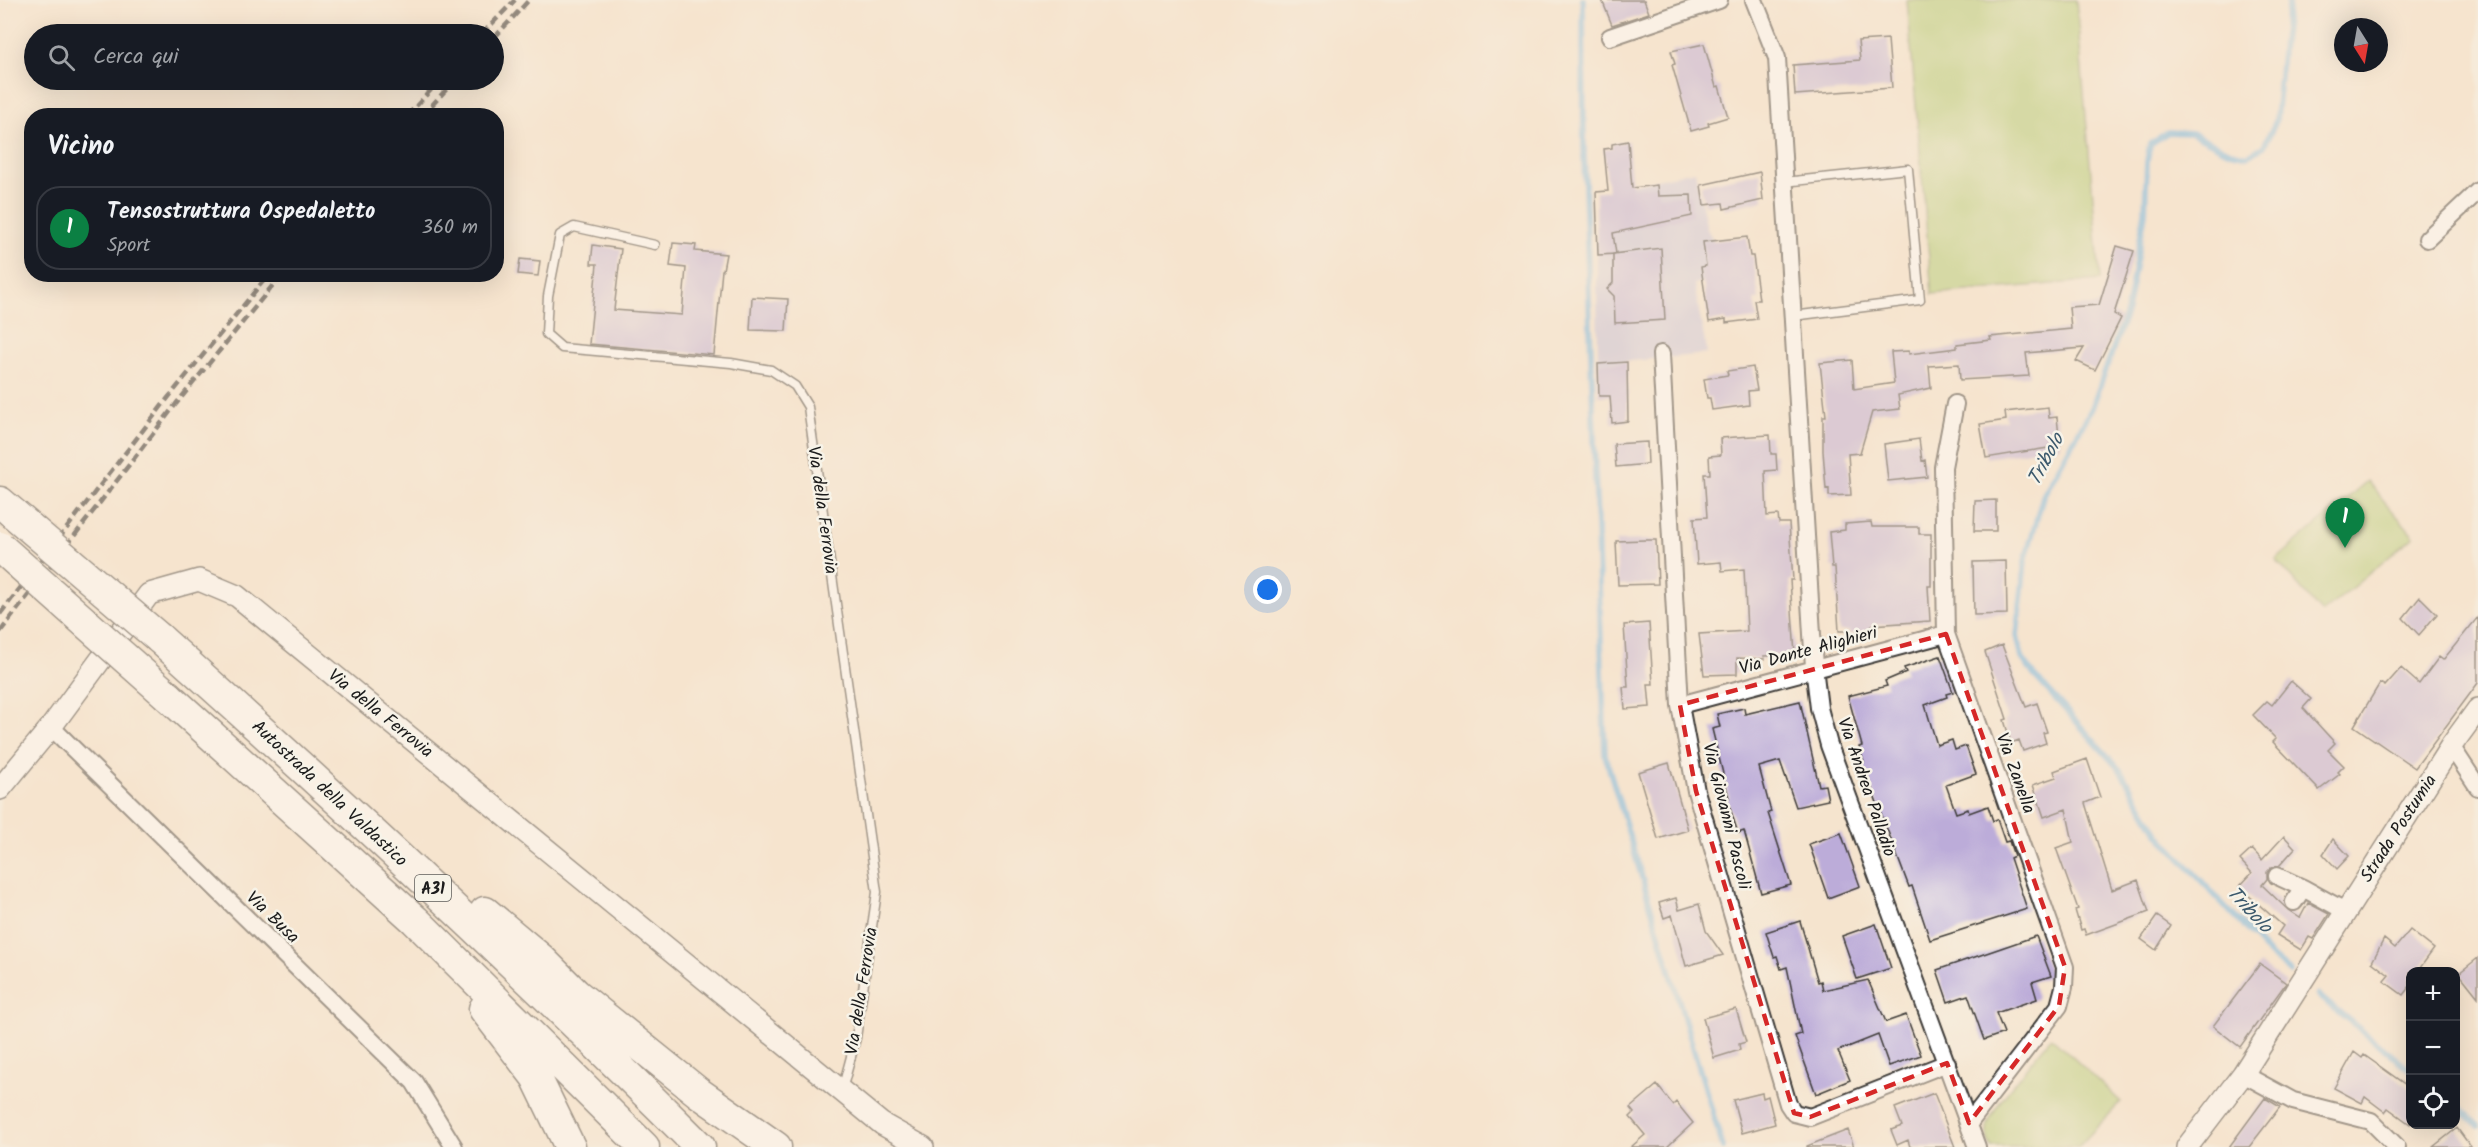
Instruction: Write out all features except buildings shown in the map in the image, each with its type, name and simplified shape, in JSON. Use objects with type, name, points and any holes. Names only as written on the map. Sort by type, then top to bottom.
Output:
[{"type":"highway","name":"Autostrada della Valdastico","points":[[7,508],[159,638],[408,865],[563,1011],[700,1147]]},
{"type":"highway","name":"Autostrada della Valdastico","points":[[0,547],[312,825],[440,944],[644,1147]]},
{"type":"highway","name":"A31","points":[[228,700],[542,959],[585,1001],[699,1093],[776,1147]]},
{"type":"highway","name":"A31","points":[[312,825],[489,1014],[536,1077],[570,1147]]},
{"type":"street","points":[[1610,37],[1719,0]]},
{"type":"street","name":"Via Andrea Palladio","points":[[1754,0],[1777,58],[1814,668],[1819,708],[1829,745],[1977,1147]]},
{"type":"street","points":[[2427,239],[2478,191]]},
{"type":"street","name":"Via Giovanni Pascoli","points":[[1661,354],[1680,705],[1696,791],[1790,1109],[1799,1116],[1810,1117],[1947,1063]]},
{"type":"street","name":"Via Zanella","points":[[1955,404],[1944,467],[1946,634],[2065,967],[2064,987],[2059,1006],[1969,1123]]},
{"type":"street","name":"Via della Ferrovia","points":[[0,789],[51,727],[149,594],[199,580],[237,596],[882,1124],[923,1147]]},
{"type":"street","name":"Via Dante Alighieri","points":[[1680,705],[1946,634]]},
{"type":"street","name":"Strada Postumia","points":[[2187,1147],[2243,1074],[2296,986],[2451,746],[2478,709]]},
{"type":"street","name":"Via Busa","points":[[51,727],[414,1082],[454,1147]]},
{"type":"street","points":[[2451,746],[2478,787]]},
{"type":"street","points":[[2277,876],[2299,895],[2345,911]]},
{"type":"street","points":[[2243,1074],[2293,1101],[2371,1121],[2397,1147]]},
{"type":"lane","points":[[1784,182],[1908,169],[1920,300],[1793,316]]},
{"type":"lane","name":"Via della Ferrovia","points":[[655,245],[574,227],[560,235],[548,296],[546,334],[562,348],[731,363],[771,370],[795,386],[808,407],[876,892],[856,1038],[842,1091]]},
{"type":"highlighted area","points":[[1946,634],[2065,967],[2059,1006],[1969,1123],[1947,1063],[1810,1117],[1794,1113],[1696,791],[1680,705]]},
{"type":"shaded area","points":[[1695,171],[1707,229],[1715,243],[1703,244],[1706,266],[1701,268],[1703,282],[1694,284],[1707,354],[1598,364],[1596,192]]},
{"type":"green space","points":[[1907,0],[2076,0],[2100,280],[1932,294]]},
{"type":"green space","points":[[2367,481],[2414,536],[2322,613],[2276,560]]},
{"type":"green space","points":[[2051,1037],[2121,1102],[2078,1147],[1991,1147],[1987,1130],[1992,1115],[2007,1092]]},
{"type":"waterway","points":[[1583,0],[1584,156],[1605,755],[1723,1147]]},
{"type":"waterway","name":"Tribolo","points":[[2289,0],[2276,121],[2264,146],[2248,156],[2230,152],[2192,133],[2168,132],[2150,144],[2145,213],[2127,310],[2092,408],[2043,496],[2025,561],[2017,636],[2022,658],[2034,675],[2120,770],[2159,835],[2270,955],[2290,972]]},
{"type":"waterway","name":"Tribolo","points":[[2318,995],[2406,1067]]},
{"type":"waterway","name":"Tribolo","points":[[2460,1109],[2478,1126]]},
{"type":"railway","points":[[492,24],[515,0]]},
{"type":"railway","points":[[504,27],[529,0]]},
{"type":"railway","points":[[414,108],[431,90]]},
{"type":"railway","points":[[429,108],[446,90]]},
{"type":"railway","points":[[0,614],[168,398],[262,282]]},
{"type":"railway","points":[[0,632],[176,404],[275,282]]},
{"type":"place","name":"Tensostruttura Ospedaletto","points":[[2345,548]]}]
